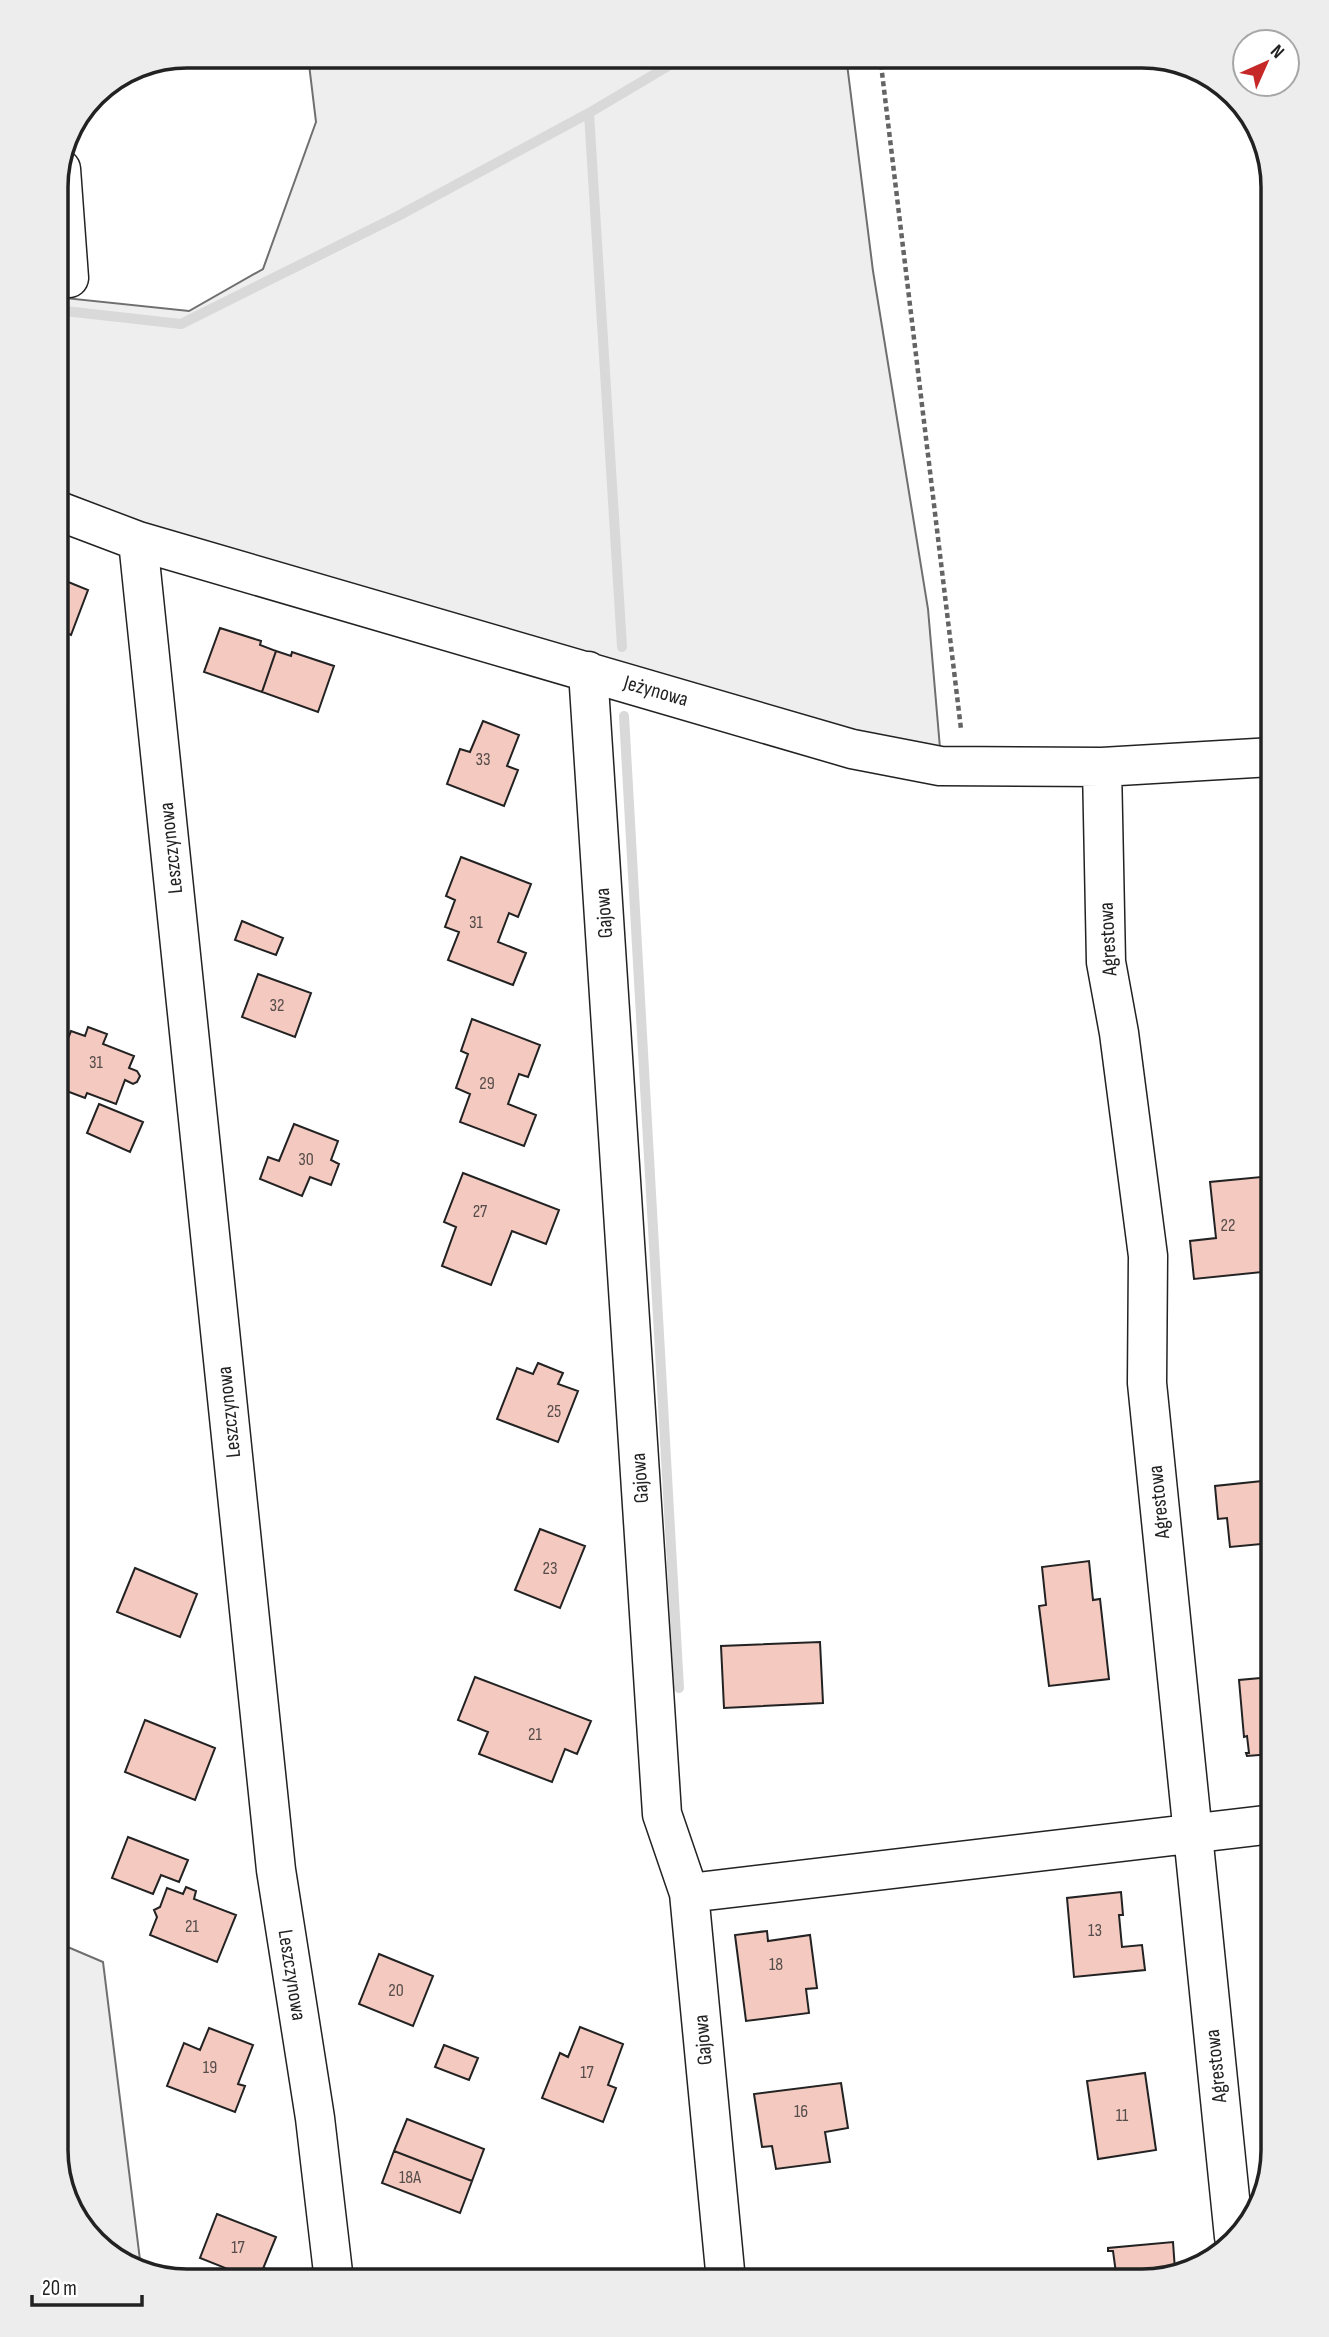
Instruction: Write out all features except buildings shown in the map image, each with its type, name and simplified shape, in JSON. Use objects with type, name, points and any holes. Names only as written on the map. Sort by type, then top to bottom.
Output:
[{"type":"street","name":"Jeżynowa","points":[[69,515],[138,541],[852,748],[940,766],[1102,767],[1261,758]]},
{"type":"street","name":"Leszczynowa","points":[[138,541],[275,1856],[315,2118],[333,2268]]},
{"type":"street","name":"Gajowa","points":[[588,671],[662,1814],[689,1893],[725,2269]]},
{"type":"street","name":"Agrestowa","points":[[1102,767],[1106,962],[1119,1033],[1148,1256],[1147,1383],[1233,2226]]},
{"type":"street","points":[[689,1893],[1261,1826]]},
{"type":"path","points":[[882,69],[965,765]]},
{"type":"shaded area","points":[[309,68],[848,69],[873,271],[928,609],[940,748],[819,723],[137,521],[69,494],[69,298],[189,311],[263,269],[316,122]]},
{"type":"shaded area","points":[[68,1947],[103,1962],[140,2258],[121,2249],[88,2216],[75,2188],[68,2150]]},
{"type":"waterway","points":[[69,311],[181,324],[398,216],[589,113],[664,68]]},
{"type":"waterway","points":[[589,113],[622,647]]},
{"type":"waterway","points":[[624,716],[679,1688]]}]
